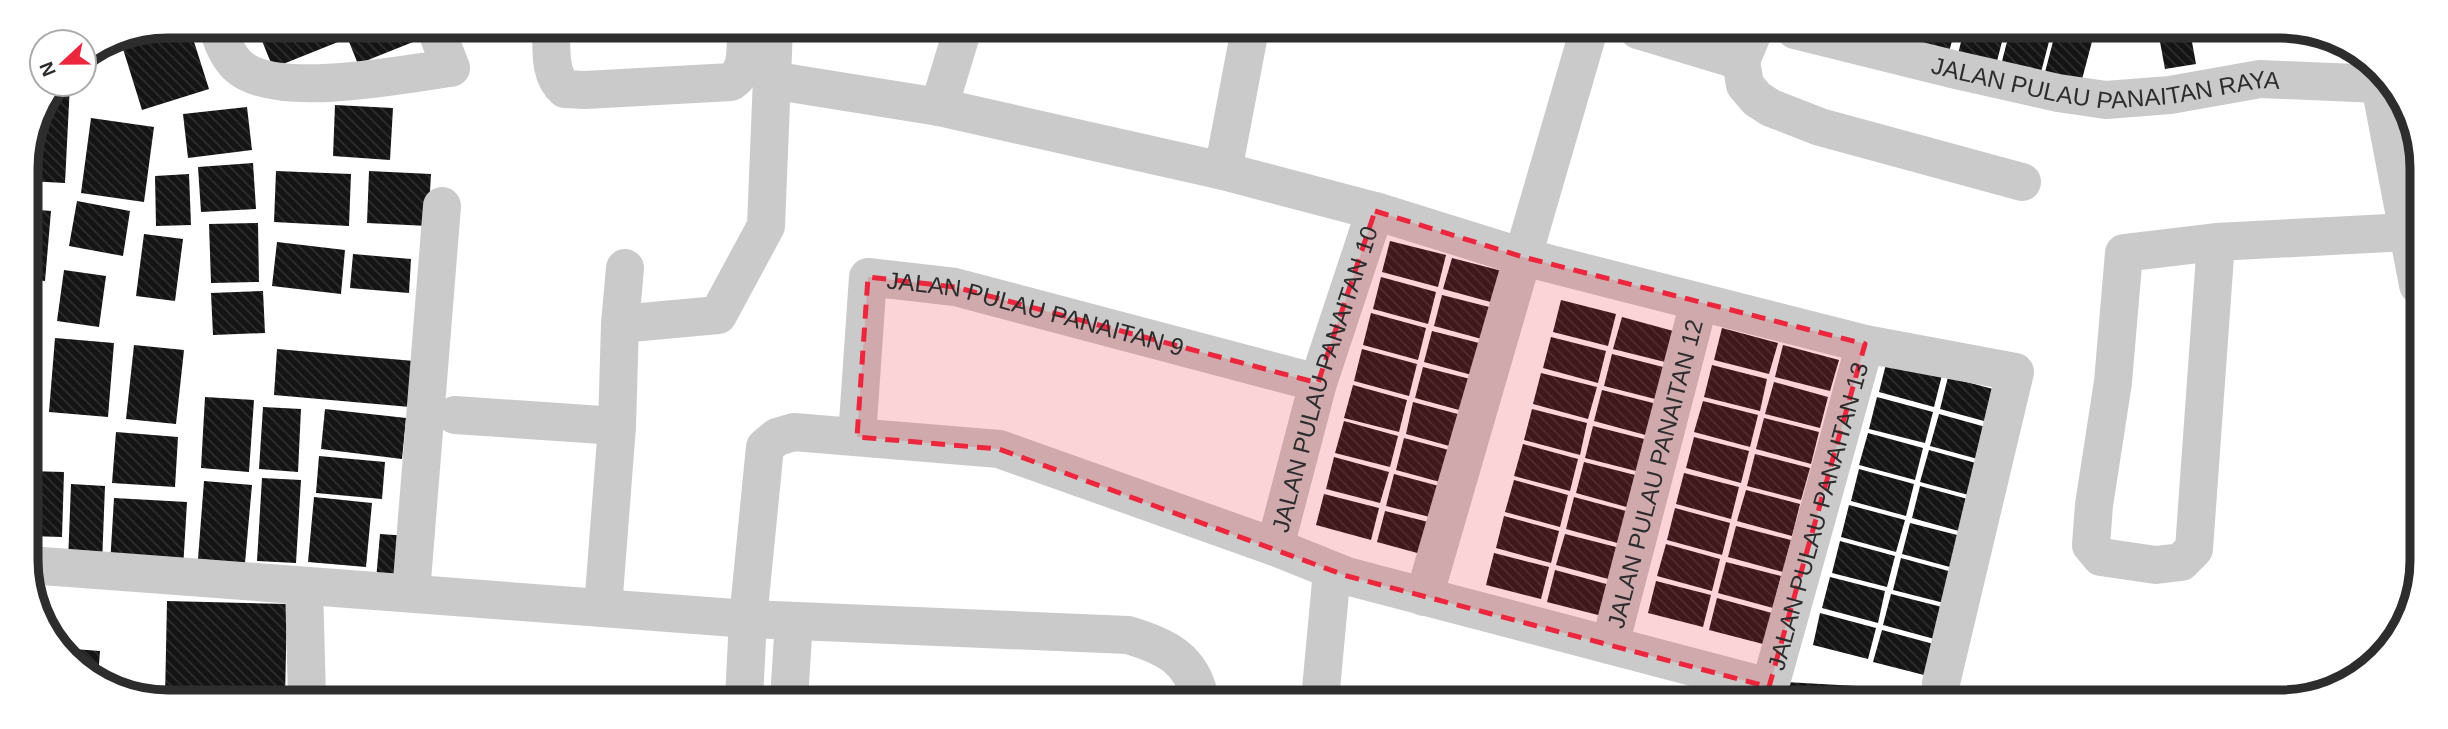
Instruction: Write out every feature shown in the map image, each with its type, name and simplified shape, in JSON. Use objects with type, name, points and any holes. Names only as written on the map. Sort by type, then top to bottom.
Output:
[{"type":"street","points":[[221,38],[227,53],[238,67],[261,78],[312,85],[450,68],[439,38]]},
{"type":"street","points":[[551,38],[552,65],[558,80],[565,89],[585,90],[731,82],[740,75],[743,68],[745,38]]},
{"type":"street","points":[[620,324],[718,315],[766,226],[773,38]]},
{"type":"street","points":[[939,107],[960,38]]},
{"type":"street","points":[[1223,171],[1248,38]]},
{"type":"street","points":[[1424,597],[1586,38]]},
{"type":"street","points":[[1696,38],[1747,45],[1745,85],[1757,99],[1770,108],[1820,127],[2022,182]]},
{"type":"street","name":"JALAN PULAU PANAITAN RAYA","points":[[1827,38],[2058,93],[2106,100],[2170,96],[2260,79],[2370,76]]},
{"type":"street","points":[[771,79],[939,107],[1223,171],[1375,211],[1522,257],[1864,344],[2015,373],[1941,683]]},
{"type":"street","points":[[2380,87],[2410,243]]},
{"type":"street","points":[[411,593],[442,206]]},
{"type":"street","name":"JALAN PULAU PANAITAN 10","points":[[1275,547],[1318,383],[1375,211]]},
{"type":"street","points":[[2216,242],[2194,549],[2181,562],[2156,565],[2101,557],[2091,545],[2093,518],[2113,382],[2124,253],[2216,242],[2408,232]]},
{"type":"street","points":[[603,608],[617,426],[620,324],[625,268]]},
{"type":"street","name":"JALAN PULAU PANAITAN 9","points":[[858,437],[868,277],[955,287],[1318,383]]},
{"type":"street","name":"JALAN PULAU PANAITAN 12","points":[[1610,645],[1699,302]]},
{"type":"street","name":"JALAN PULAU PANAITAN 13","points":[[1769,690],[1864,344]]},
{"type":"street","points":[[455,415],[617,426]]},
{"type":"street","points":[[744,690],[748,619],[765,447],[777,437],[794,432],[999,449],[1275,547],[1332,571],[1610,645],[1755,690]]},
{"type":"street","points":[[39,566],[748,619],[1128,635],[1152,642],[1174,654],[1191,672],[1197,690]]},
{"type":"street","points":[[1321,690],[1332,571]]},
{"type":"street","points":[[304,586],[307,690]]},
{"type":"street","points":[[790,690],[794,621]]},
{"type":"highlighted area","points":[[1375,211],[1523,257],[1865,344],[1769,687],[1347,576],[999,449],[857,437],[868,277],[955,287],[1318,383]]},
{"type":"building","points":[[193,38],[209,89],[142,110],[122,47],[152,40]]},
{"type":"building","points":[[261,38],[342,38],[343,40],[273,68]]},
{"type":"building","points":[[347,38],[423,38],[358,64]]},
{"type":"building","points":[[1917,38],[1953,38],[1949,52],[1915,43]]},
{"type":"building","points":[[1962,38],[2003,38],[1996,65],[1958,54]]},
{"type":"building","points":[[2008,38],[2050,38],[2039,80],[2000,69]]},
{"type":"building","points":[[2054,38],[2093,38],[2080,87],[2044,76]]},
{"type":"building","points":[[2159,38],[2191,38],[2196,64],[2165,69]]},
{"type":"building","points":[[59,98],[69,98],[65,183],[39,182],[40,152],[48,119]]},
{"type":"building","points":[[335,105],[393,108],[390,160],[333,156]]},
{"type":"building","points":[[247,107],[252,150],[188,158],[183,114]]},
{"type":"building","points":[[91,118],[154,127],[144,202],[81,193]]},
{"type":"building","points":[[253,163],[256,209],[201,212],[198,167]]},
{"type":"building","points":[[276,171],[351,174],[349,226],[274,222]]},
{"type":"building","points":[[369,171],[431,174],[428,226],[367,223]]},
{"type":"building","points":[[189,174],[191,225],[156,226],[155,176]]},
{"type":"building","points":[[77,201],[130,211],[123,256],[69,246]]},
{"type":"building","points":[[39,210],[51,211],[45,281],[39,280]]},
{"type":"building","points":[[258,223],[259,282],[211,283],[209,224]]},
{"type":"building","points":[[144,234],[183,239],[175,301],[136,296]]},
{"type":"building","points":[[1390,241],[1446,255],[1438,287],[1382,272]]},
{"type":"building","points":[[277,242],[345,250],[341,294],[272,286]]},
{"type":"building","points":[[353,254],[411,259],[409,293],[350,288]]},
{"type":"building","points":[[1452,258],[1506,272],[1498,304],[1443,289]]},
{"type":"building","points":[[64,270],[106,276],[99,327],[57,321]]},
{"type":"building","points":[[1381,277],[1436,292],[1428,324],[1373,309]]},
{"type":"building","points":[[263,291],[265,333],[213,335],[211,293]]},
{"type":"building","points":[[39,295],[42,295],[39,319]]},
{"type":"building","points":[[1442,295],[1497,309],[1489,341],[1434,326]]},
{"type":"building","points":[[1561,300],[1616,314],[1608,346],[1553,332]]},
{"type":"building","points":[[1371,313],[1426,328],[1418,360],[1363,345]]},
{"type":"building","points":[[1622,317],[1677,332],[1669,363],[1613,349]]},
{"type":"building","points":[[1722,328],[1778,343],[1769,374],[1714,360]]},
{"type":"building","points":[[1432,331],[1487,345],[1479,377],[1424,362]]},
{"type":"building","points":[[1551,337],[1606,351],[1598,383],[1543,368]]},
{"type":"building","points":[[55,338],[114,343],[108,417],[49,412]]},
{"type":"building","points":[[134,345],[184,350],[176,424],[126,419]]},
{"type":"building","points":[[1783,345],[1839,360],[1830,391],[1775,377]]},
{"type":"building","points":[[277,349],[414,361],[410,407],[274,395]]},
{"type":"building","points":[[1362,349],[1417,364],[1409,396],[1354,381]]},
{"type":"building","points":[[39,350],[42,350],[38,421]]},
{"type":"building","points":[[1612,354],[1667,368],[1659,400],[1604,386]]},
{"type":"building","points":[[1887,360],[1942,375],[1934,407],[1879,392]]},
{"type":"building","points":[[1712,365],[1767,379],[1760,411],[1704,397]]},
{"type":"building","points":[[1423,367],[1478,381],[1470,413],[1415,398]]},
{"type":"building","points":[[1541,373],[1597,387],[1588,419],[1533,404]]},
{"type":"building","points":[[1948,377],[2004,392],[1995,424],[1940,409]]},
{"type":"building","points":[[1774,382],[1828,397],[1820,428],[1765,414]]},
{"type":"building","points":[[1353,385],[1407,400],[1399,432],[1344,418]]},
{"type":"building","points":[[1602,390],[1657,404],[1649,436],[1594,421]]},
{"type":"building","points":[[205,397],[254,400],[249,472],[201,468]]},
{"type":"building","points":[[1877,397],[1933,412],[1925,443],[1869,429]]},
{"type":"building","points":[[1703,401],[1758,415],[1750,447],[1694,432]]},
{"type":"building","points":[[1413,402],[1469,417],[1460,449],[1406,434]]},
{"type":"building","points":[[263,407],[301,409],[298,472],[259,469]]},
{"type":"building","points":[[325,409],[406,418],[402,459],[321,449]]},
{"type":"building","points":[[1532,409],[1587,423],[1580,455],[1524,440]]},
{"type":"building","points":[[1939,414],[1993,429],[1985,461],[1930,446]]},
{"type":"building","points":[[1764,418],[1819,432],[1811,464],[1756,449]]},
{"type":"building","points":[[1344,421],[1398,436],[1390,467],[1335,453]]},
{"type":"building","points":[[1593,426],[1648,440],[1640,472],[1585,458]]},
{"type":"building","points":[[116,432],[178,437],[175,487],[112,483]]},
{"type":"building","points":[[1868,433],[1923,448],[1915,480],[1859,465]]},
{"type":"building","points":[[1694,437],[1749,451],[1741,483],[1686,468]]},
{"type":"building","points":[[1404,438],[1460,453],[1451,485],[1396,470]]},
{"type":"building","points":[[1523,444],[1578,459],[1570,491],[1514,476]]},
{"type":"building","points":[[1929,450],[1983,465],[1976,497],[1920,482]]},
{"type":"building","points":[[1755,454],[1810,468],[1801,500],[1747,486]]},
{"type":"building","points":[[319,456],[385,462],[382,499],[316,493]]},
{"type":"building","points":[[1334,457],[1389,472],[1380,503],[1326,489]]},
{"type":"building","points":[[1584,462],[1639,476],[1630,508],[1576,493]]},
{"type":"building","points":[[1859,469],[1914,484],[1906,516],[1851,501]]},
{"type":"building","points":[[38,471],[64,472],[62,537],[38,536]]},
{"type":"building","points":[[1684,473],[1739,487],[1731,519],[1676,504]]},
{"type":"building","points":[[1394,474],[1450,489],[1442,520],[1386,506]]},
{"type":"building","points":[[262,478],[301,480],[296,563],[257,561]]},
{"type":"building","points":[[1514,480],[1568,495],[1560,527],[1505,512]]},
{"type":"building","points":[[204,481],[252,485],[245,563],[198,559]]},
{"type":"building","points":[[71,484],[105,486],[102,564],[68,562]]},
{"type":"building","points":[[1920,486],[1975,501],[1966,533],[1912,518]]},
{"type":"building","points":[[1746,490],[1800,504],[1792,536],[1737,521]]},
{"type":"building","points":[[1324,494],[1379,508],[1371,540],[1316,525]]},
{"type":"building","points":[[314,497],[372,503],[366,567],[308,562]]},
{"type":"building","points":[[1574,497],[1630,512],[1621,544],[1566,529]]},
{"type":"building","points":[[114,498],[187,502],[183,569],[110,565]]},
{"type":"building","points":[[1849,505],[1905,520],[1896,552],[1841,537]]},
{"type":"building","points":[[1675,508],[1730,523],[1722,555],[1667,540]]},
{"type":"building","points":[[1385,511],[1440,525],[1432,557],[1377,542]]},
{"type":"building","points":[[1504,516],[1559,531],[1551,563],[1496,548]]},
{"type":"building","points":[[1910,523],[1965,537],[1957,569],[1902,554]]},
{"type":"building","points":[[1736,526],[1791,540],[1783,572],[1728,557]]},
{"type":"building","points":[[380,534],[409,536],[405,582],[376,580]]},
{"type":"building","points":[[1565,534],[1620,548],[1612,580],[1556,565]]},
{"type":"building","points":[[1840,541],[1895,556],[1887,587],[1832,573]]},
{"type":"building","points":[[1666,544],[1720,559],[1712,591],[1657,576]]},
{"type":"building","points":[[1494,553],[1549,567],[1541,599],[1486,585]]},
{"type":"building","points":[[1901,558],[1956,573],[1948,604],[1893,590]]},
{"type":"building","points":[[1726,562],[1781,576],[1773,608],[1718,593]]},
{"type":"building","points":[[1555,570],[1610,585],[1602,616],[1547,602]]},
{"type":"building","points":[[1830,577],[1885,591],[1878,623],[1822,608]]},
{"type":"building","points":[[1656,581],[1711,595],[1703,627],[1648,613]]},
{"type":"building","points":[[1891,594],[1946,608],[1938,640],[1883,625]]},
{"type":"building","points":[[1717,598],[1772,613],[1763,644],[1709,630]]},
{"type":"building","points":[[167,601],[287,604],[285,690],[165,690]]},
{"type":"building","points":[[1820,613],[1876,628],[1868,659],[1813,645]]},
{"type":"building","points":[[1882,630],[1937,645],[1928,676],[1873,662]]},
{"type":"building","points":[[74,649],[100,651],[99,670]]},
{"type":"building","points":[[1785,682],[1875,687],[1875,690],[1785,690]]}]
